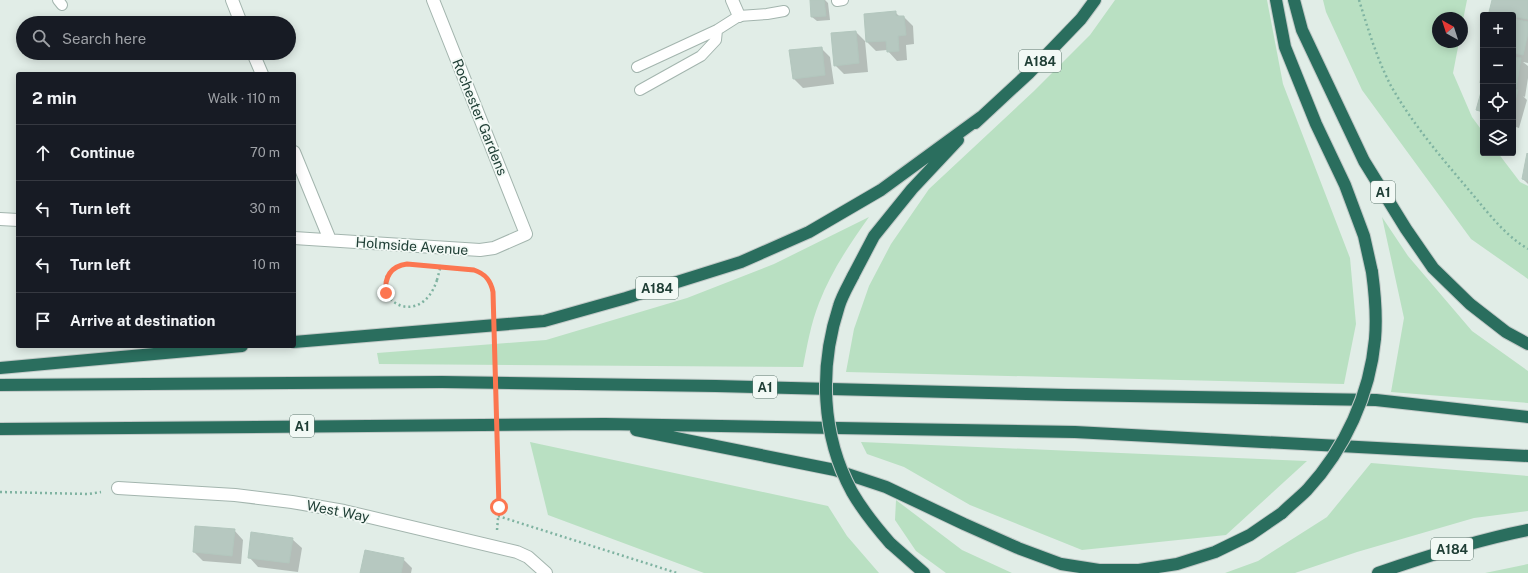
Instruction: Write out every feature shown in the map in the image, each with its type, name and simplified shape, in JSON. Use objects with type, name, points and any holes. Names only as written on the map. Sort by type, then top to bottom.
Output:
[{"type":"highway","name":"A184","points":[[924,573],[890,543],[870,519],[852,492],[839,462],[830,432],[826,399],[826,367],[830,336],[839,305],[874,236],[912,189],[981,117],[1029,73],[1081,19],[1095,0]]},
{"type":"highway","name":"A1","points":[[605,424],[835,470],[886,486],[964,524],[1018,548],[1061,564],[1099,570],[1139,570],[1177,564],[1207,555],[1250,535],[1282,513],[1307,490],[1328,464],[1346,435],[1360,404],[1369,372],[1375,339],[1376,305],[1372,272],[1364,236],[1345,185],[1316,124],[1285,48],[1276,0]]},
{"type":"highway","name":"A1","points":[[1294,0],[1302,30],[1364,161],[1406,229],[1433,268],[1470,304],[1506,332],[1528,344]]},
{"type":"highway","name":"A184","points":[[296,342],[544,321],[626,298],[741,262],[809,232],[881,190],[981,117]]},
{"type":"highway","points":[[0,368],[220,348]]},
{"type":"highway","name":"A1","points":[[0,385],[442,382],[716,386],[1068,395],[1376,400],[1528,417]]},
{"type":"highway","name":"A1","points":[[0,429],[605,424],[1074,432],[1528,456]]},
{"type":"highway","name":"A184","points":[[1378,573],[1419,559],[1499,536],[1528,530]]},
{"type":"street","points":[[232,0],[238,16]]},
{"type":"street","name":"Rochester Gardens","points":[[433,0],[526,234]]},
{"type":"street","points":[[732,0],[739,16]]},
{"type":"street","points":[[256,60],[261,72]]},
{"type":"street","points":[[296,157],[330,240]]},
{"type":"street","points":[[0,219],[16,220]]},
{"type":"street","name":"Holmside Avenue","points":[[296,238],[480,250],[494,248],[526,234]]},
{"type":"street","name":"West Way","points":[[118,488],[235,495],[292,502],[344,511],[517,552],[528,557],[546,573]]},
{"type":"lane","points":[[637,67],[717,30],[739,16],[784,11]]},
{"type":"lane","points":[[640,90],[701,56],[716,40],[717,30]]},
{"type":"path","points":[[1359,0],[1376,51],[1391,85],[1413,120],[1433,147],[1494,219],[1517,242],[1528,249]]},
{"type":"path","points":[[437,280],[429,298],[414,307],[404,307],[396,304],[386,293],[386,278],[390,271],[396,266],[407,264],[474,270],[485,275],[489,281],[493,292],[499,507],[498,516],[677,573]]},
{"type":"path","points":[[0,492],[88,494],[118,488]]},
{"type":"green space","points":[[1115,0],[1267,0],[1283,84],[1350,258],[1356,324],[1344,384],[846,372],[854,329],[869,286],[891,244],[929,189],[1034,91],[1090,35]]},
{"type":"green space","points":[[1323,0],[1467,0],[1465,12],[1432,12],[1432,48],[1458,48],[1453,73],[1472,117],[1480,128],[1480,156],[1500,156],[1520,182],[1528,186],[1528,279],[1471,239],[1362,90],[1326,12]]},
{"type":"green space","points":[[869,217],[854,238],[829,280],[811,327],[803,367],[379,364],[377,353],[546,340],[687,298],[774,264]]},
{"type":"green space","points":[[1382,217],[1408,256],[1472,331],[1528,371],[1528,403],[1391,392],[1404,318]]},
{"type":"green space","points":[[530,442],[828,506],[847,536],[879,573],[704,573],[548,515]]},
{"type":"green space","points":[[861,442],[1307,461],[1226,535],[1082,550],[970,505],[904,467],[867,454]]},
{"type":"green space","points":[[1371,463],[1528,476],[1528,511],[1474,518],[1357,552],[1295,573],[1225,573],[1258,561],[1327,517]]},
{"type":"green space","points":[[896,500],[962,550],[1012,573],[946,573],[916,551],[895,520]]},
{"type":"green space","points":[[1528,564],[1528,573],[1485,573]]},
{"type":"building","points":[[810,0],[824,0],[826,16],[811,17]]},
{"type":"building","points":[[1492,0],[1528,0],[1528,19],[1516,17],[1516,12],[1489,12]]},
{"type":"building","points":[[896,11],[896,16],[904,16],[906,35],[898,36],[899,51],[887,52],[886,41],[866,42],[864,14]]},
{"type":"building","points":[[1516,20],[1528,22],[1528,33],[1523,55],[1516,54]]},
{"type":"building","points":[[856,31],[859,63],[834,66],[831,33]]},
{"type":"building","points":[[822,47],[825,75],[793,79],[789,50]]},
{"type":"building","points":[[1516,57],[1521,58],[1516,88]]},
{"type":"building","points":[[1480,96],[1480,111],[1476,110]]},
{"type":"building","points":[[1527,153],[1528,154],[1528,181],[1522,179]]},
{"type":"building","points":[[195,526],[235,529],[232,556],[193,552]]},
{"type":"building","points":[[251,532],[293,538],[289,563],[248,558]]},
{"type":"building","points":[[365,550],[404,558],[401,573],[360,573]]},
{"type":"route","points":[[386,293],[386,278],[390,271],[401,264],[474,270],[485,275],[492,286],[499,507]]}]
